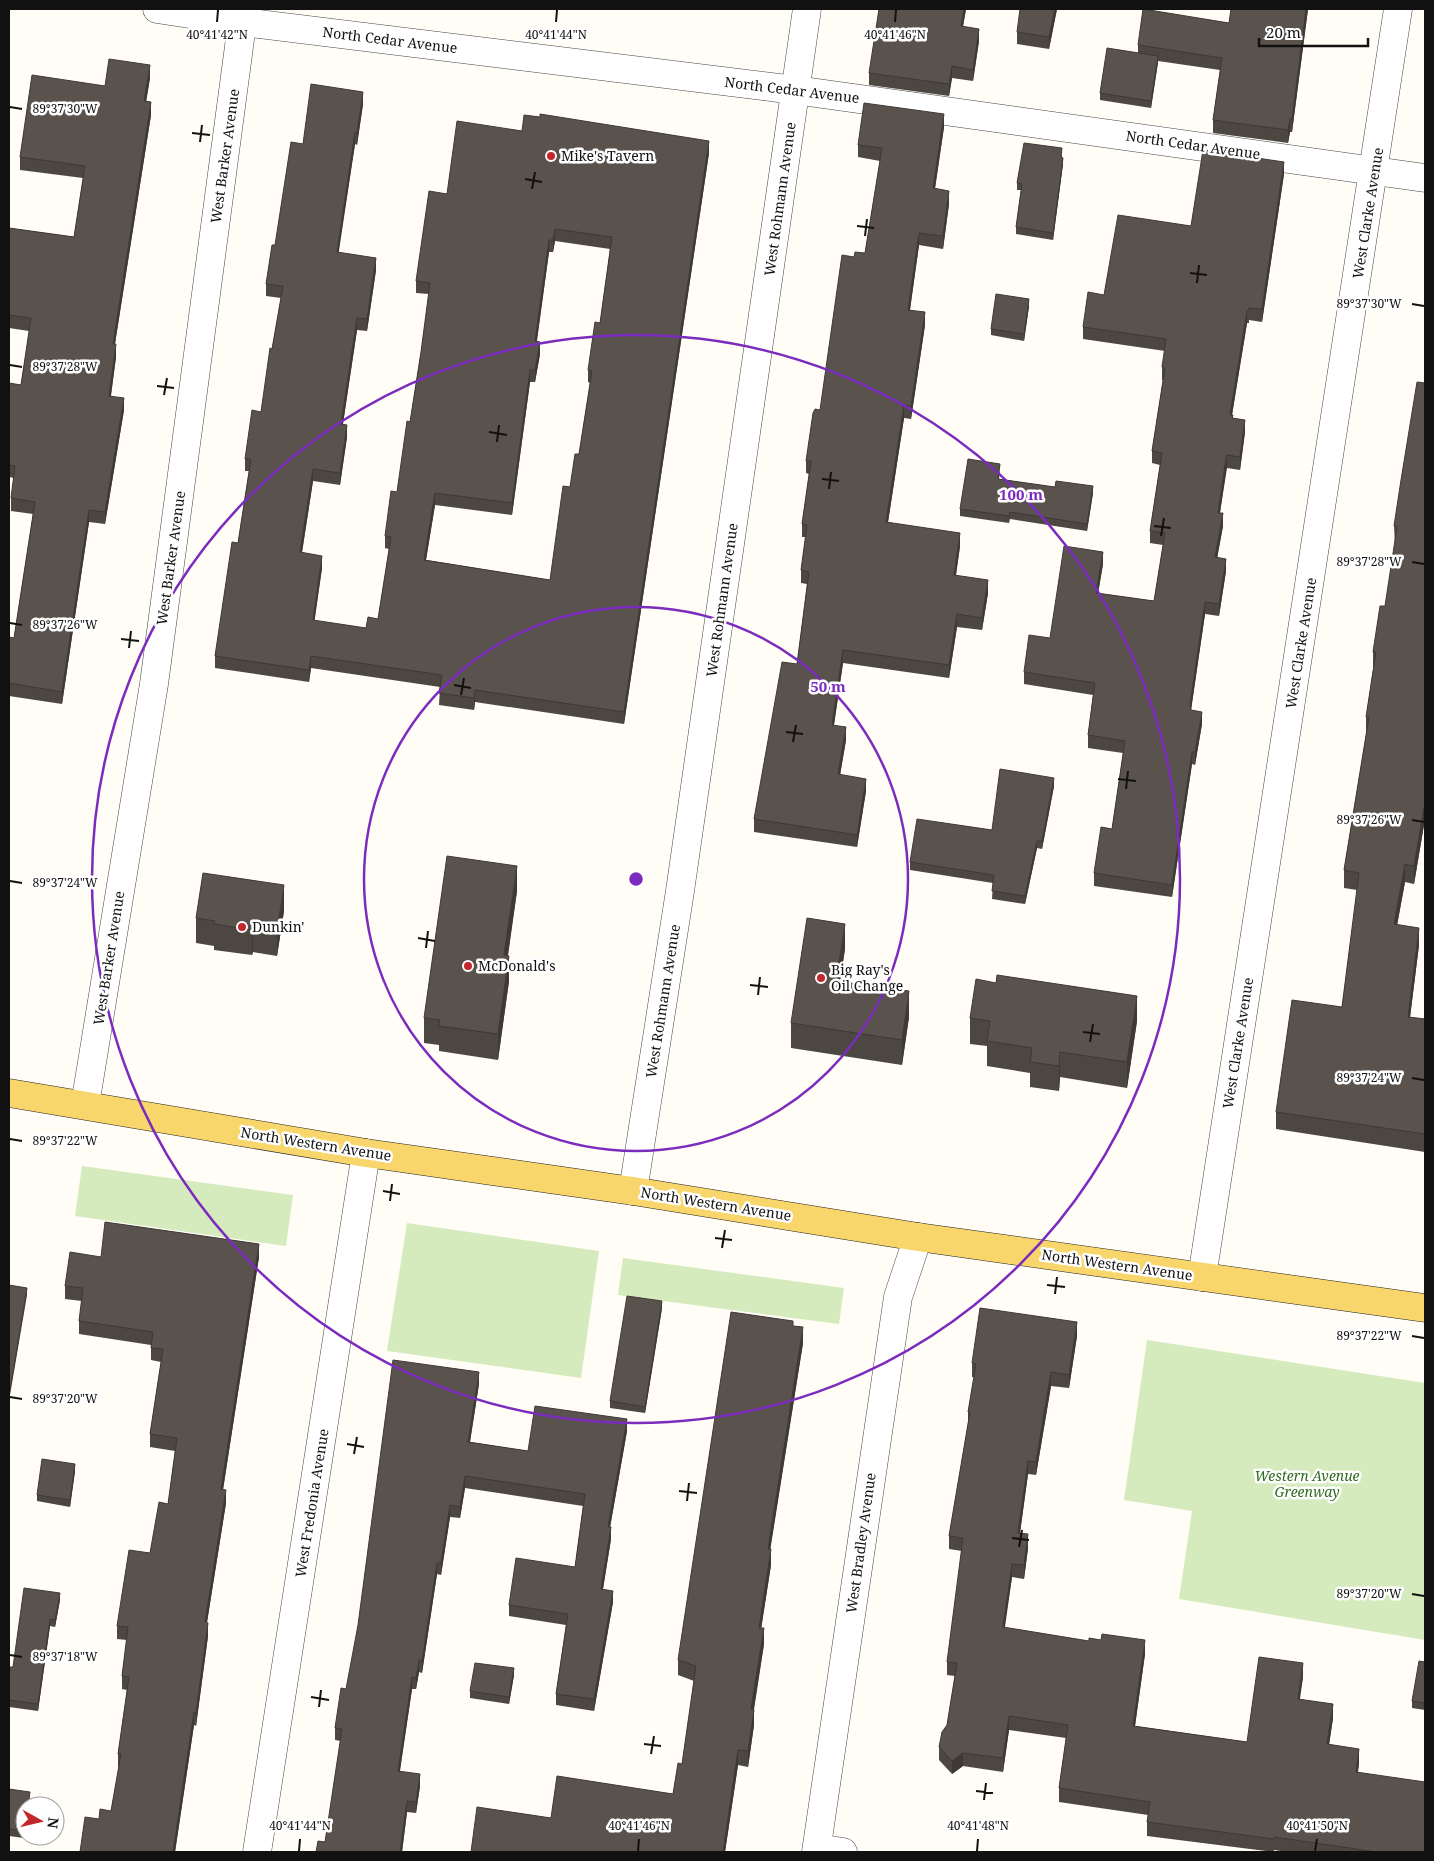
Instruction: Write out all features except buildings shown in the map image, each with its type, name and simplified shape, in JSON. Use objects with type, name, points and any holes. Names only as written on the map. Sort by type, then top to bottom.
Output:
[{"type":"main road","name":"North Western Avenue","points":[[9,1094],[85,1105],[366,1153],[633,1191],[918,1237],[1425,1308]]},
{"type":"street","name":"North Cedar Avenue","points":[[157,9],[243,15],[1425,178]]},
{"type":"street","name":"West Rohmann Avenue","points":[[633,1191],[680,891],[807,9]]},
{"type":"street","name":"West Clarke Avenue","points":[[1202,1276],[1398,9]]},
{"type":"street","name":"West Barker Avenue","points":[[85,1105],[154,684],[243,15]]},
{"type":"street","name":"West Fredonia Avenue","points":[[257,1852],[366,1153]]},
{"type":"street","name":"West Bradley Avenue","points":[[816,1850],[898,1297],[918,1237]]},
{"type":"street","points":[[816,1850],[843,1852]]},
{"type":"green space","points":[[82,1166],[293,1195],[286,1246],[75,1216]]},
{"type":"green space","points":[[407,1223],[599,1251],[581,1378],[387,1351]]},
{"type":"green space","points":[[623,1258],[844,1288],[839,1324],[618,1295]]},
{"type":"green space","name":"Western Avenue Greenway","points":[[1147,1340],[1425,1383],[1425,1640],[1179,1599],[1192,1511],[1124,1500]]},
{"type":"place","name":"Mike's Tavern","points":[[551,156]]},
{"type":"place","name":"Dunkin'","points":[[242,927]]},
{"type":"place","name":"McDonald's","points":[[468,966]]},
{"type":"place","name":"Big Ray's Oil Change","points":[[821,978]]}]
